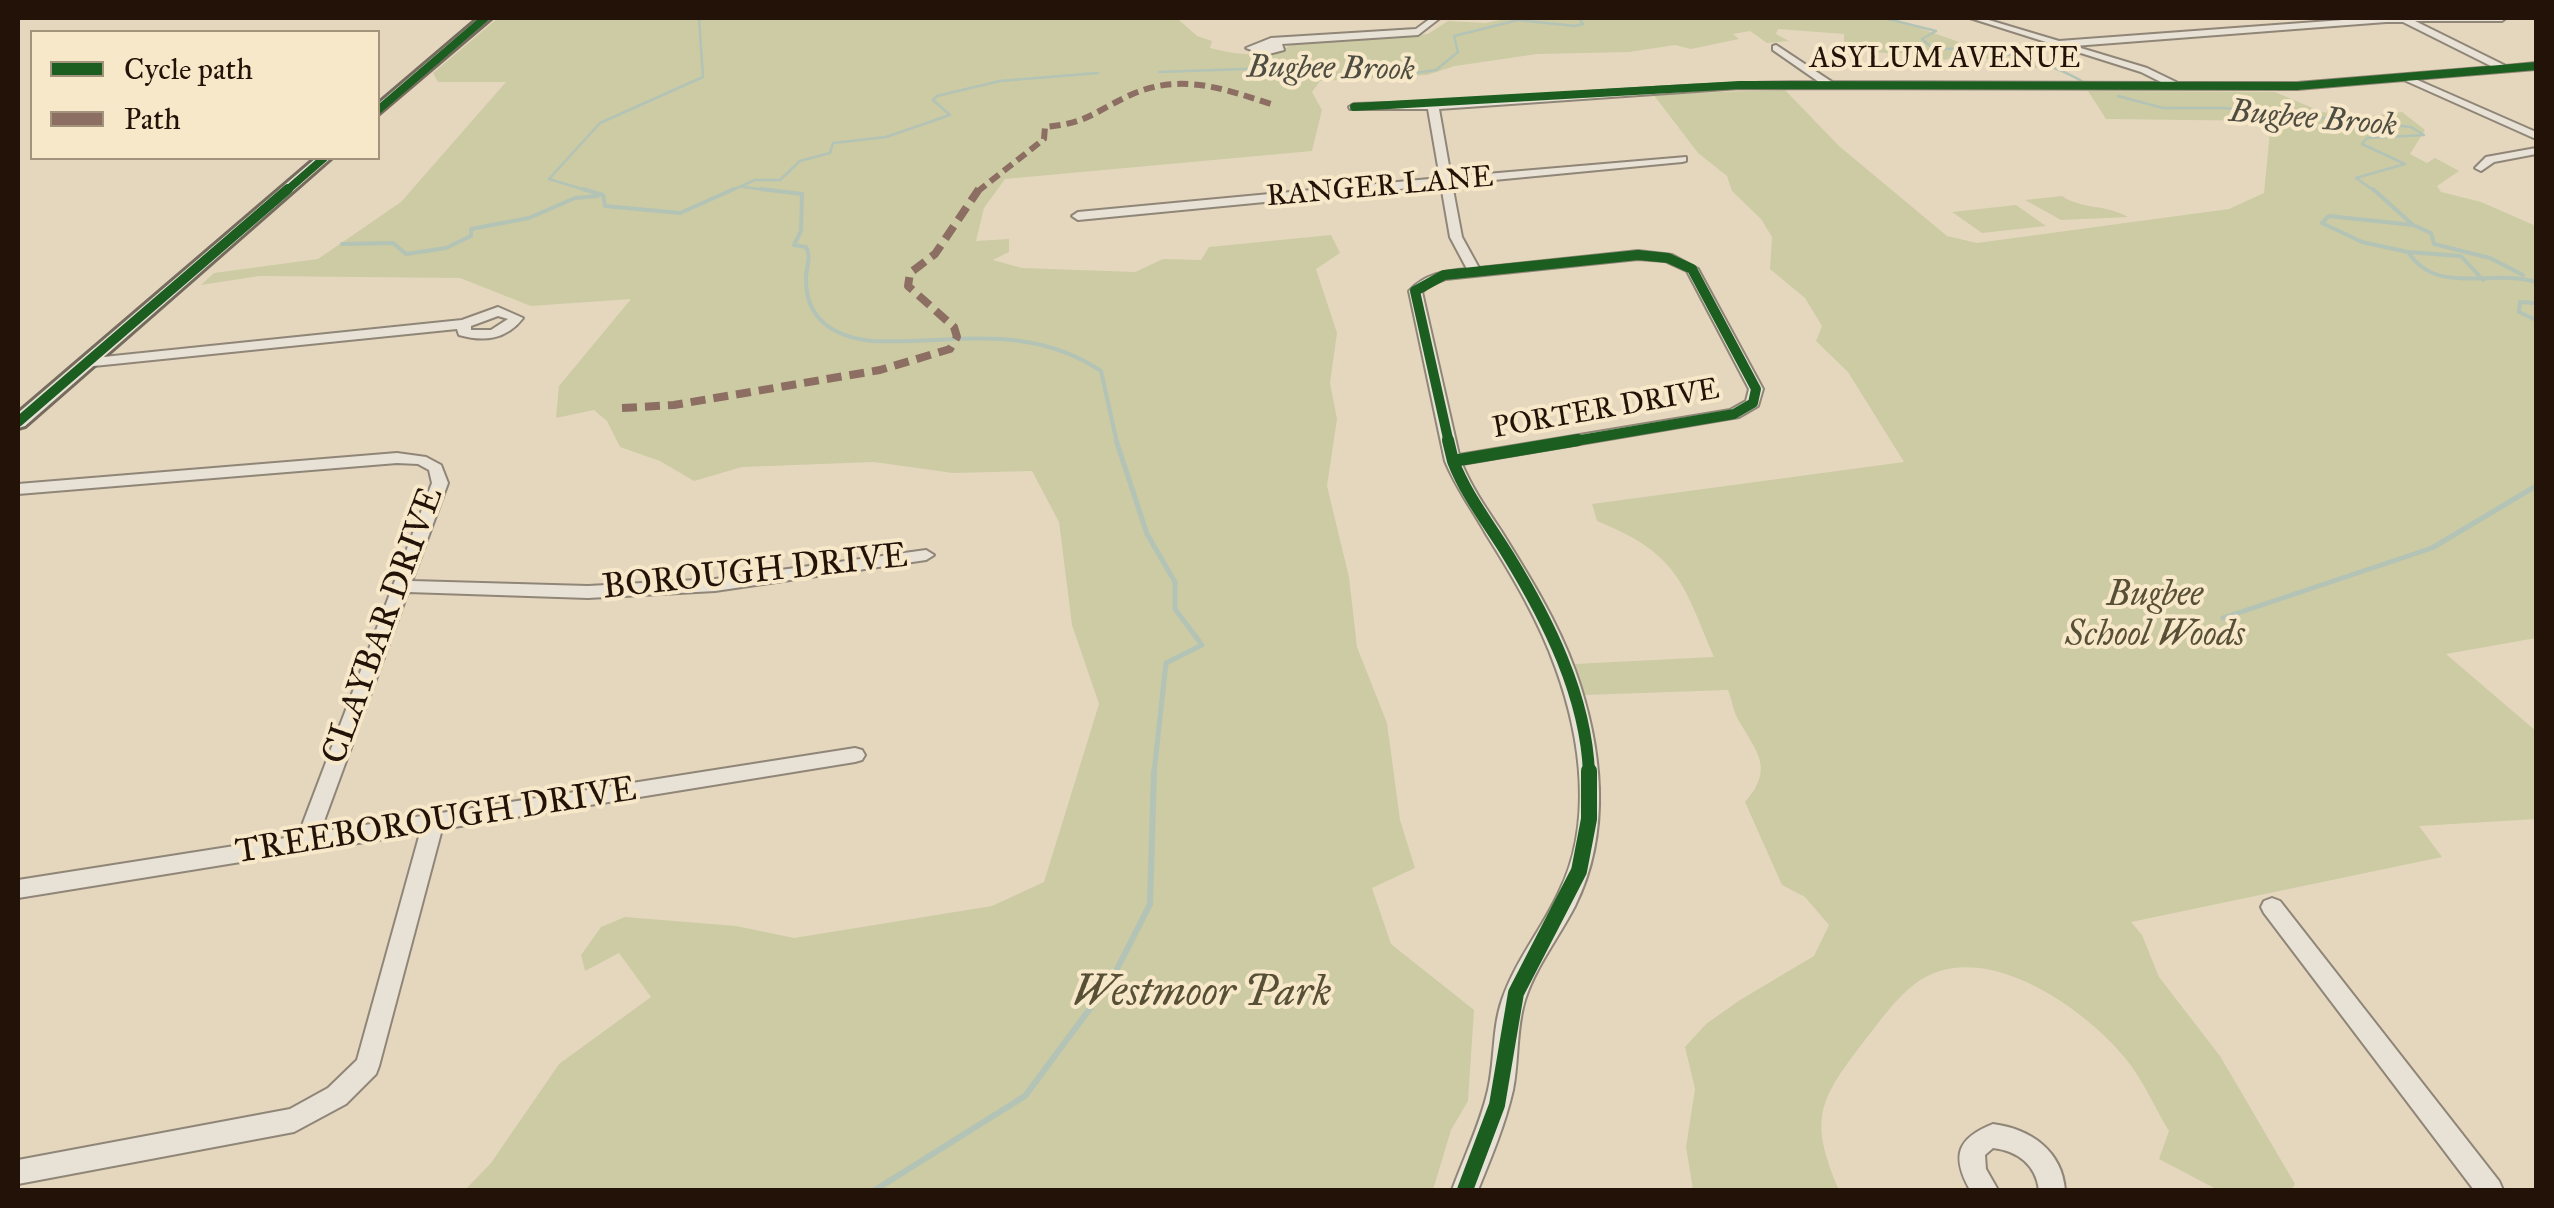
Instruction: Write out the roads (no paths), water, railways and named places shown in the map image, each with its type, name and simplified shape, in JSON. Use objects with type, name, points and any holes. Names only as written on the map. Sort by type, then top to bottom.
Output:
[{"type":"main road","points":[[380,108],[485,18]]},
{"type":"main road","points":[[18,422],[322,160]]},
{"type":"street","points":[[1276,42],[1418,32],[1436,18]]},
{"type":"street","points":[[1974,18],[2156,74],[2178,87]]},
{"type":"street","points":[[2059,44],[2400,18],[2502,18]]},
{"type":"street","points":[[2400,18],[2506,69]]},
{"type":"street","points":[[1776,48],[1828,84]]},
{"type":"street","name":"ASYLUM AVENUE","points":[[1354,107],[1434,106],[1670,87],[2297,86],[2536,66]]},
{"type":"street","points":[[2406,78],[2536,136]]},
{"type":"street","points":[[1434,106],[1456,237],[1475,271],[1431,278],[1419,286],[1415,296],[1453,462],[1462,484],[1543,611],[1586,741],[1591,783],[1589,830],[1578,876],[1516,994],[1492,1123],[1465,1190]]},
{"type":"street","points":[[2480,168],[2490,159],[2536,152]]},
{"type":"street","name":"RANGER LANE","points":[[1078,216],[1682,159]]},
{"type":"street","name":"PORTER DRIVE","points":[[1453,462],[1726,416],[1748,408],[1756,396],[1752,380],[1696,274],[1679,262],[1638,256],[1475,271]]},
{"type":"street","points":[[84,363],[464,324]]},
{"type":"street","name":"CLAYBAR DRIVE","points":[[18,489],[420,460],[436,468],[440,483],[306,842]]},
{"type":"street","name":"BOROUGH DRIVE","points":[[404,586],[588,592],[715,585],[926,555]]},
{"type":"street","name":"TREEBOROUGH DRIVE","points":[[18,889],[855,755]]},
{"type":"street","points":[[18,1172],[294,1120],[337,1096],[367,1066],[433,824]]},
{"type":"street","points":[[2272,908],[2490,1190]]},
{"type":"street","points":[[1986,1190],[1974,1174],[1971,1153],[1975,1144],[1993,1136],[2030,1149],[2048,1170],[2052,1190]]},
{"type":"waterway","points":[[592,192],[549,179],[600,123],[703,77],[699,18]]},
{"type":"waterway","name":"Bugbee Brook","points":[[1159,72],[1300,67],[1327,76],[1400,75],[1436,70],[1458,52],[1454,36],[1518,20],[1575,26],[1583,24],[1579,18]]},
{"type":"waterway","name":"Bugbee Brook","points":[[1884,18],[1936,31],[1922,39],[1934,49],[2012,56],[2050,66],[2085,83]]},
{"type":"waterway","points":[[728,192],[755,180],[780,180],[800,161],[830,153],[833,143],[886,137],[950,115],[933,100],[937,96],[1000,81],[1098,73]]},
{"type":"waterway","name":"Bugbee Brook","points":[[2118,96],[2163,108],[2224,108],[2411,127],[2424,135],[2367,138],[2362,144],[2405,164],[2356,178],[2376,192]]},
{"type":"waterway","points":[[743,187],[783,192]]},
{"type":"waterway","points":[[583,189],[603,195],[605,206],[680,213],[734,189]]},
{"type":"waterway","points":[[761,189],[802,194],[801,231],[794,245],[808,251],[807,293],[825,324],[846,335],[872,341],[1018,341],[1074,356],[1101,371],[1117,443]]},
{"type":"waterway","name":"Bugbee Brook","points":[[2373,189],[2413,225]]},
{"type":"waterway","points":[[342,244],[393,243],[406,254],[446,248],[471,236],[471,229],[529,218],[575,198],[598,196]]},
{"type":"waterway","name":"Bugbee Brook","points":[[2408,252],[2362,242],[2322,223],[2329,216],[2413,225]]},
{"type":"waterway","points":[[2413,225],[2431,233],[2434,244],[2490,258],[2523,275]]},
{"type":"waterway","points":[[2408,252],[2461,256],[2482,279]]},
{"type":"waterway","name":"Bugbee Brook","points":[[2408,252],[2434,274],[2482,279]]},
{"type":"waterway","name":"Bugbee Brook","points":[[2482,279],[2536,282]]},
{"type":"waterway","name":"Bugbee Brook","points":[[2536,303],[2520,302],[2519,312],[2536,320]]},
{"type":"waterway","points":[[1116,440],[1147,534],[1175,582],[1175,609],[1202,645],[1166,663],[1154,773]]},
{"type":"waterway","points":[[2223,618],[2432,548],[2536,486]]},
{"type":"waterway","points":[[875,1190],[1025,1096],[1112,979],[1150,904],[1154,771]]},
{"type":"park label","name":"Bugbee School Woods","points":[[2155,616]]},
{"type":"park label","name":"Westmoor Park","points":[[1202,995]]}]
